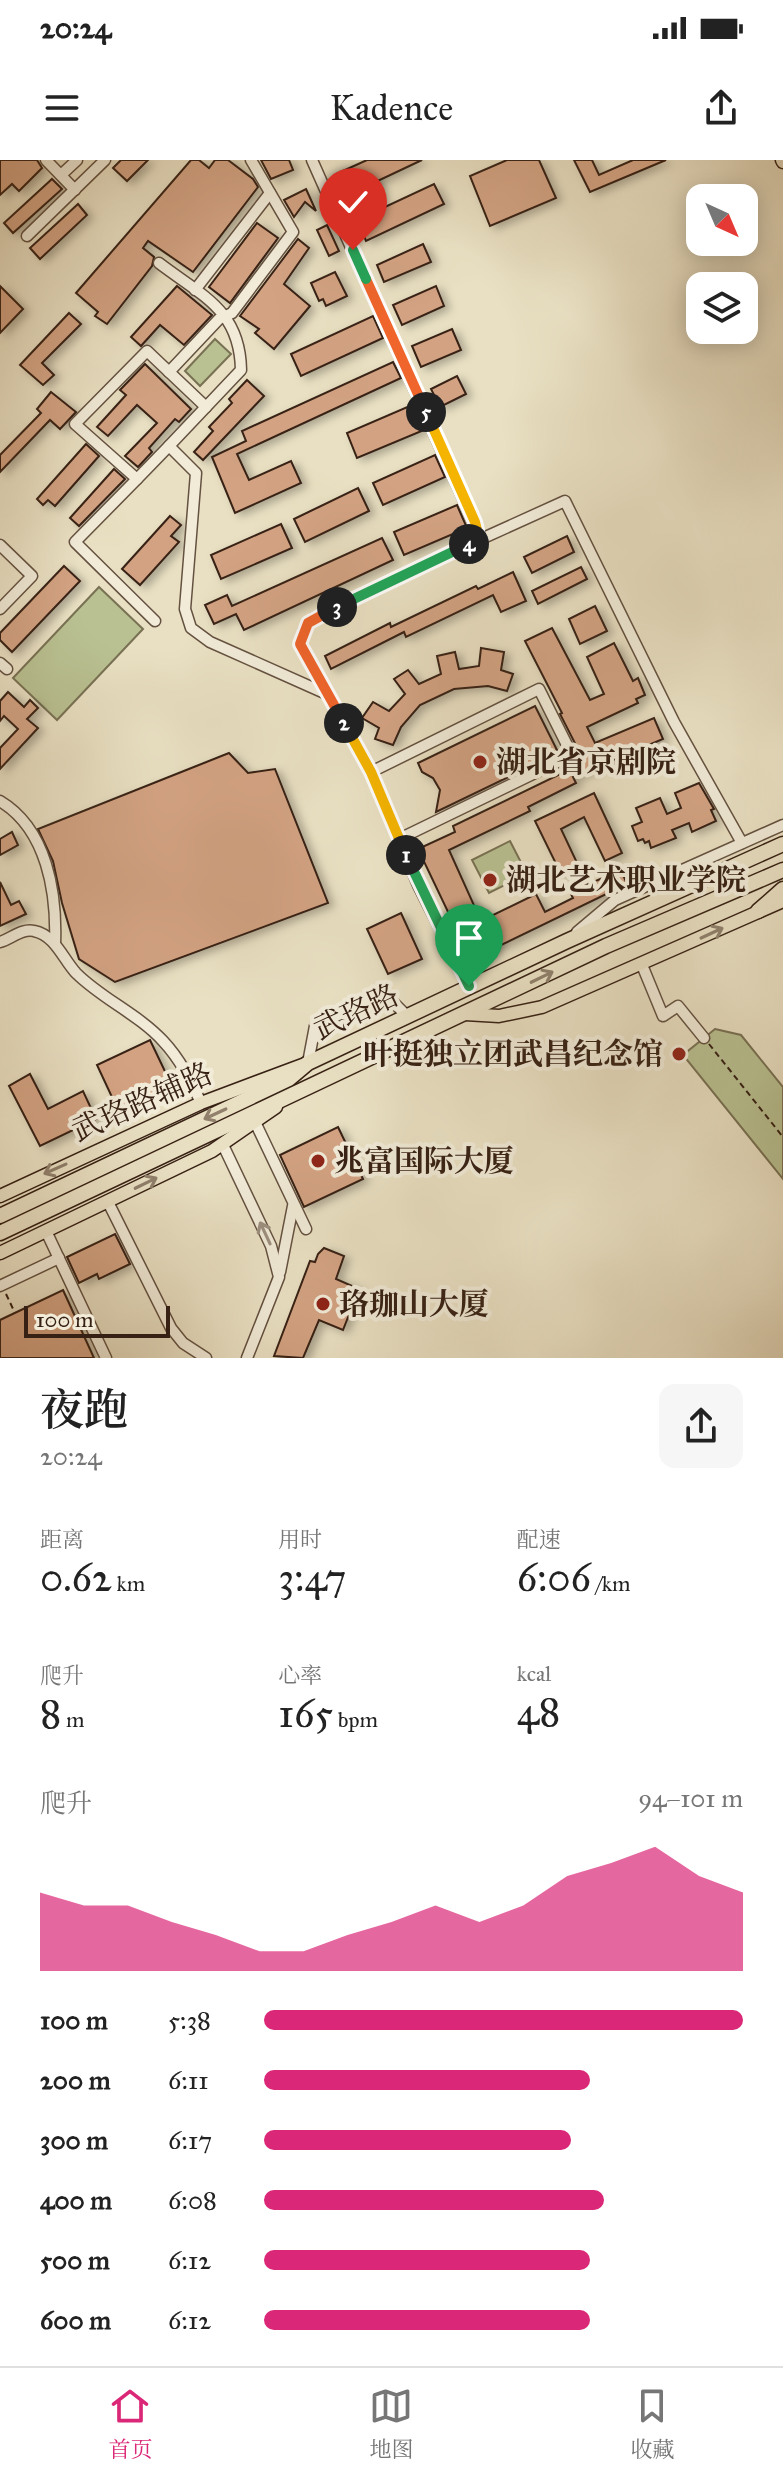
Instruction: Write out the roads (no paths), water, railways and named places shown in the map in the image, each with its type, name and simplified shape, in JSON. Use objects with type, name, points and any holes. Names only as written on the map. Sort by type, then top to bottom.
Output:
[{"type":"highway","name":"武珞路","points":[[0,1216],[289,1079],[308,1063],[469,986],[783,844]]},
{"type":"highway","name":"武珞路","points":[[0,1233],[606,946],[783,870]]},
{"type":"highway","points":[[758,911],[783,889]]},
{"type":"main road","points":[[465,1014],[499,1016],[571,996],[783,901]]},
{"type":"main road","name":"武珞路辅路","points":[[0,1196],[201,1103],[308,1063]]},
{"type":"main road","points":[[0,1253],[223,1145],[294,1094]]},
{"type":"street","points":[[46,160],[75,190]]},
{"type":"street","points":[[61,175],[77,160]]},
{"type":"street","points":[[27,236],[105,160]]},
{"type":"street","points":[[169,372],[219,319],[232,313],[293,232],[251,160]]},
{"type":"street","points":[[312,160],[475,522],[477,530],[469,544]]},
{"type":"street","points":[[195,290],[270,193]]},
{"type":"street","points":[[155,621],[75,542],[241,370],[238,338],[226,316],[159,263]]},
{"type":"street","points":[[137,479],[75,424],[147,351],[206,407]]},
{"type":"street","points":[[169,446],[196,473],[185,609],[191,628],[210,642],[329,695]]},
{"type":"street","points":[[469,986],[418,885],[371,772],[300,644],[308,623],[314,618],[565,501],[674,722],[742,843]]},
{"type":"street","points":[[0,545],[32,576],[0,609]]},
{"type":"street","points":[[371,772],[539,689],[572,755],[399,839]]},
{"type":"street","points":[[0,801],[17,811],[45,860],[55,900],[55,944]]},
{"type":"street","points":[[567,941],[615,900],[783,825]]},
{"type":"street","points":[[0,942],[25,931],[36,930],[55,944],[66,963],[91,986],[163,1041],[189,1077],[201,1103]]},
{"type":"street","points":[[642,965],[663,1016],[678,1006],[704,1038]]},
{"type":"street","points":[[308,1063],[315,1026],[356,1006],[387,996],[407,1016]]},
{"type":"street","points":[[255,1122],[306,1229]]},
{"type":"street","points":[[223,1145],[271,1246],[279,1277]]},
{"type":"street","points":[[108,1202],[171,1328],[183,1343],[206,1358]]},
{"type":"street","points":[[247,1358],[279,1277],[293,1204]]},
{"type":"street","points":[[46,1231],[106,1358]]},
{"type":"street","points":[[1,1284],[59,1258]]},
{"type":"place","name":"湖北省京剧院","points":[[480,762]]},
{"type":"place","name":"湖北艺术职业学院","points":[[490,880]]},
{"type":"place","name":"叶挺独立团武昌纪念馆","points":[[679,1054]]},
{"type":"place","name":"兆富国际大厦","points":[[318,1161]]},
{"type":"place","name":"珞珈山大厦","points":[[323,1304]]}]
